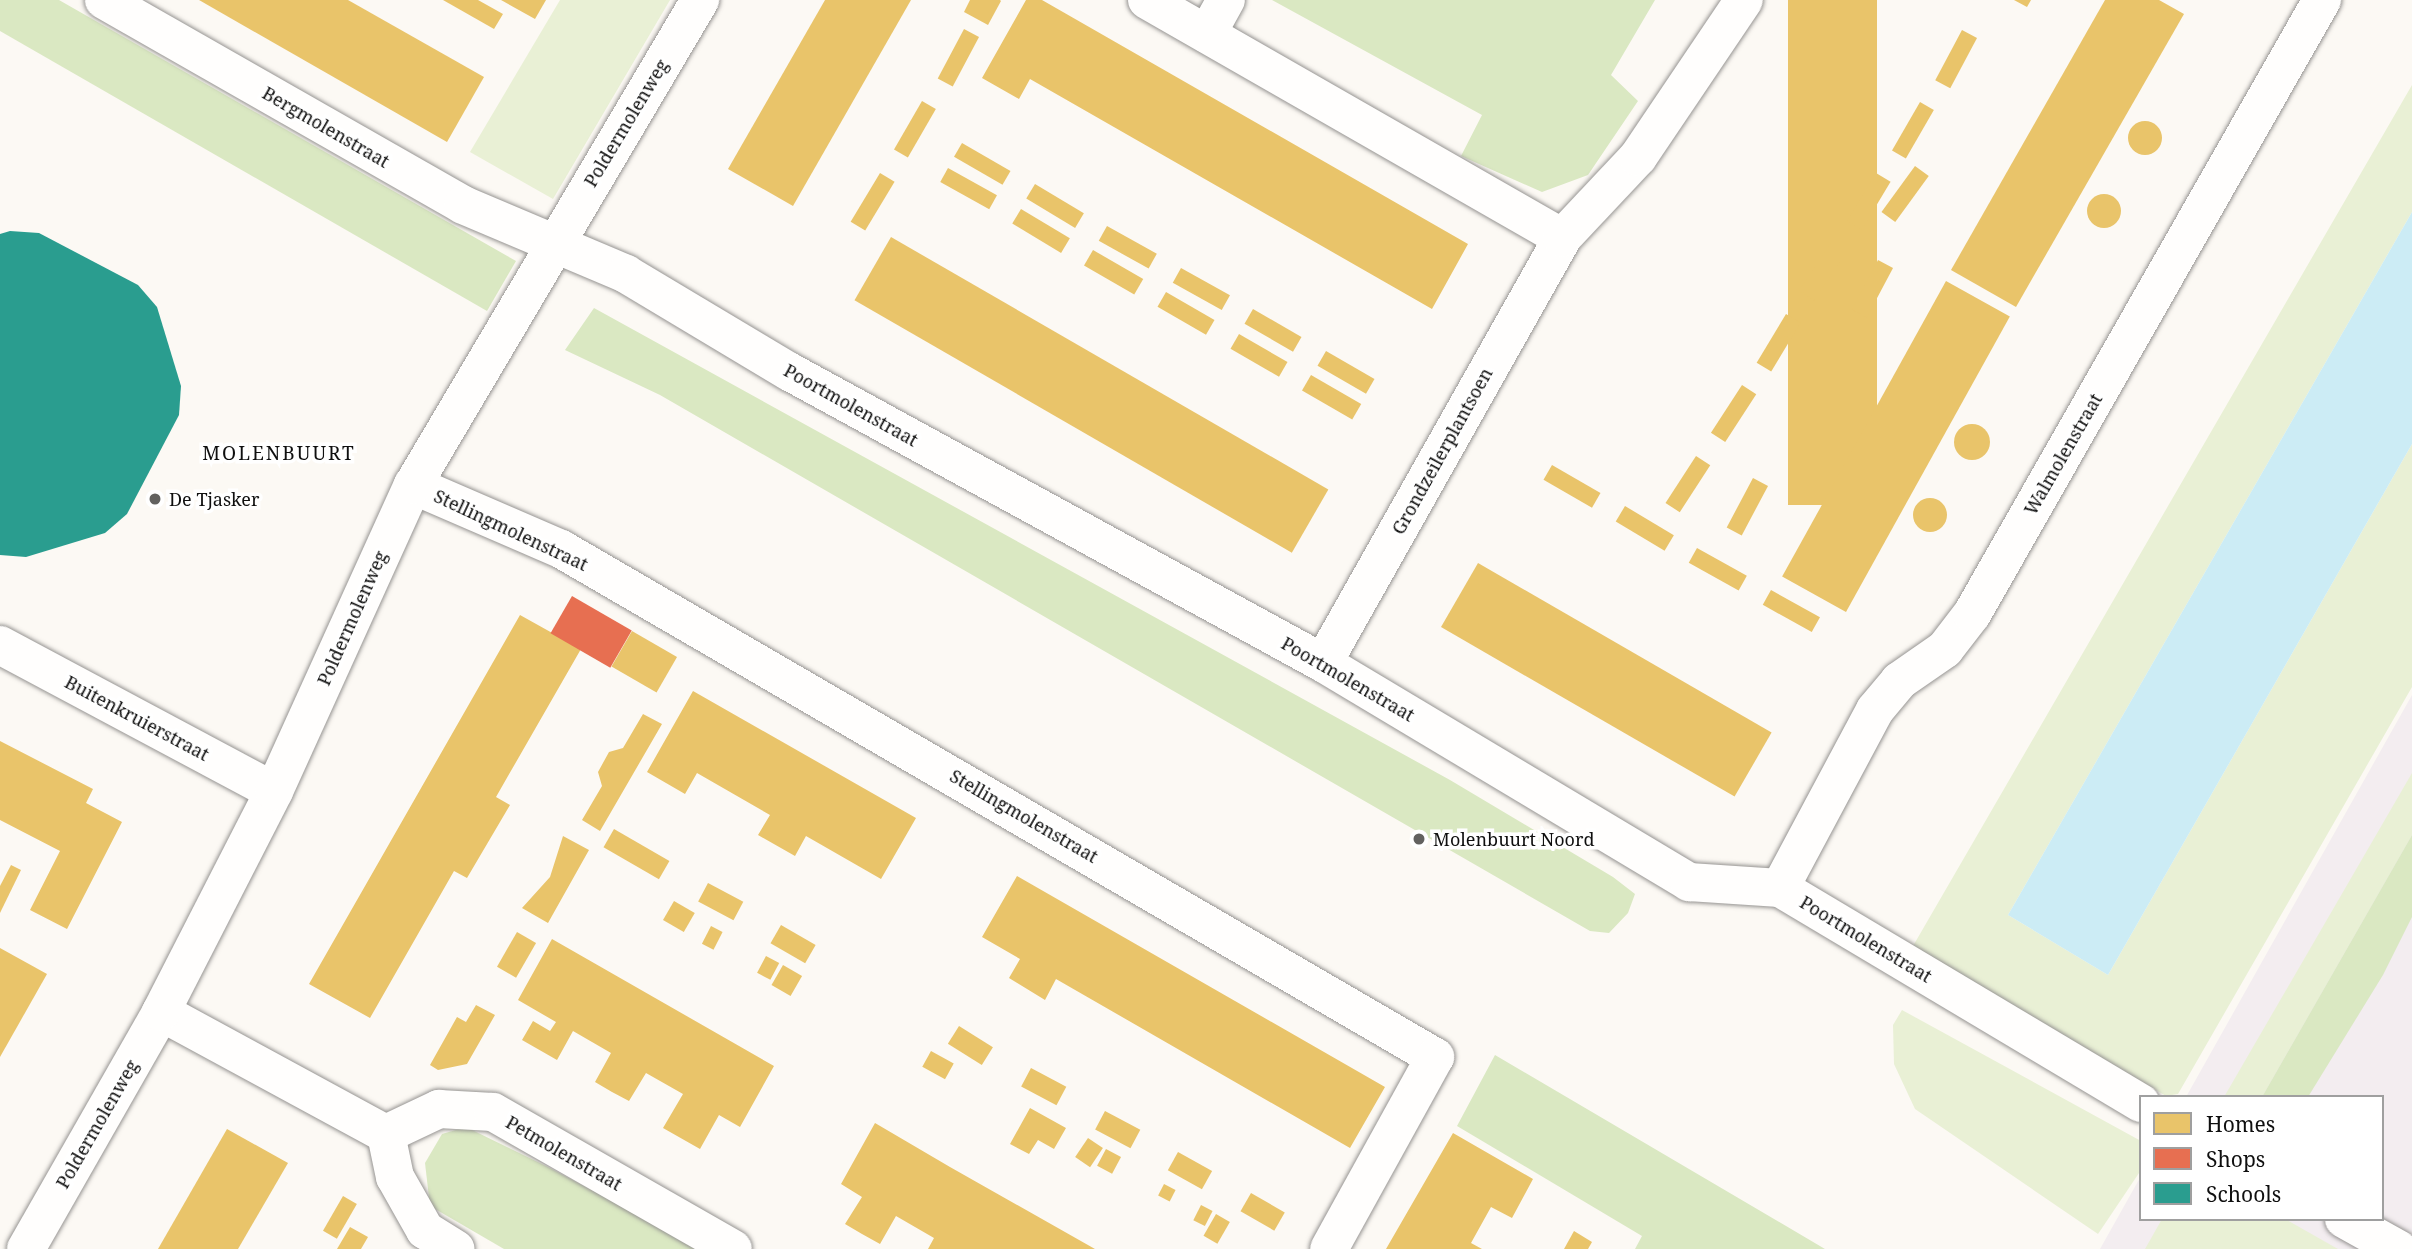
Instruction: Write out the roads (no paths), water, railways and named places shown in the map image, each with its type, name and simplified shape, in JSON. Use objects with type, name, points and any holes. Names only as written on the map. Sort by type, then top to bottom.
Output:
[{"type":"street","name":"Bergmolenstraat","points":[[104,0],[463,205],[552,243]]},
{"type":"street","name":"Poldermolenweg","points":[[26,1249],[161,1012],[274,791],[413,485],[552,243],[700,0]]},
{"type":"street","points":[[1147,0],[1562,238]]},
{"type":"street","points":[[1207,34],[1226,0]]},
{"type":"street","name":"Grondzeilerplantsoen","points":[[1323,663],[1562,238],[1638,158],[1744,0]]},
{"type":"street","name":"Walmolenstraat","points":[[1780,888],[1875,709],[1899,681],[1945,649],[1972,614],[2322,0]]},
{"type":"street","name":"Poortmolenstraat","points":[[552,243],[626,274],[790,372],[1323,663],[1689,882],[1780,888],[2139,1101]]},
{"type":"street","name":"Stellingmolenstraat","points":[[413,485],[561,549],[1435,1057],[1329,1249]]},
{"type":"street","name":"Buitenkruierstraat","points":[[0,645],[274,791]]},
{"type":"street","points":[[161,1012],[386,1133],[395,1177],[425,1230],[456,1249]]},
{"type":"street","name":"Petmolenstraat","points":[[386,1133],[439,1109],[493,1112],[733,1249]]},
{"type":"street","points":[[2348,1221],[2398,1249]]},
{"type":"water","points":[[2412,212],[2412,444],[2108,975],[2008,915]]},
{"type":"place","name":"De Tjasker","points":[[155,499]]},
{"type":"place","name":"Molenbuurt Noord","points":[[1419,839]]},
{"type":"district","name":"MOLENBUURT","points":[[279,454]]}]
